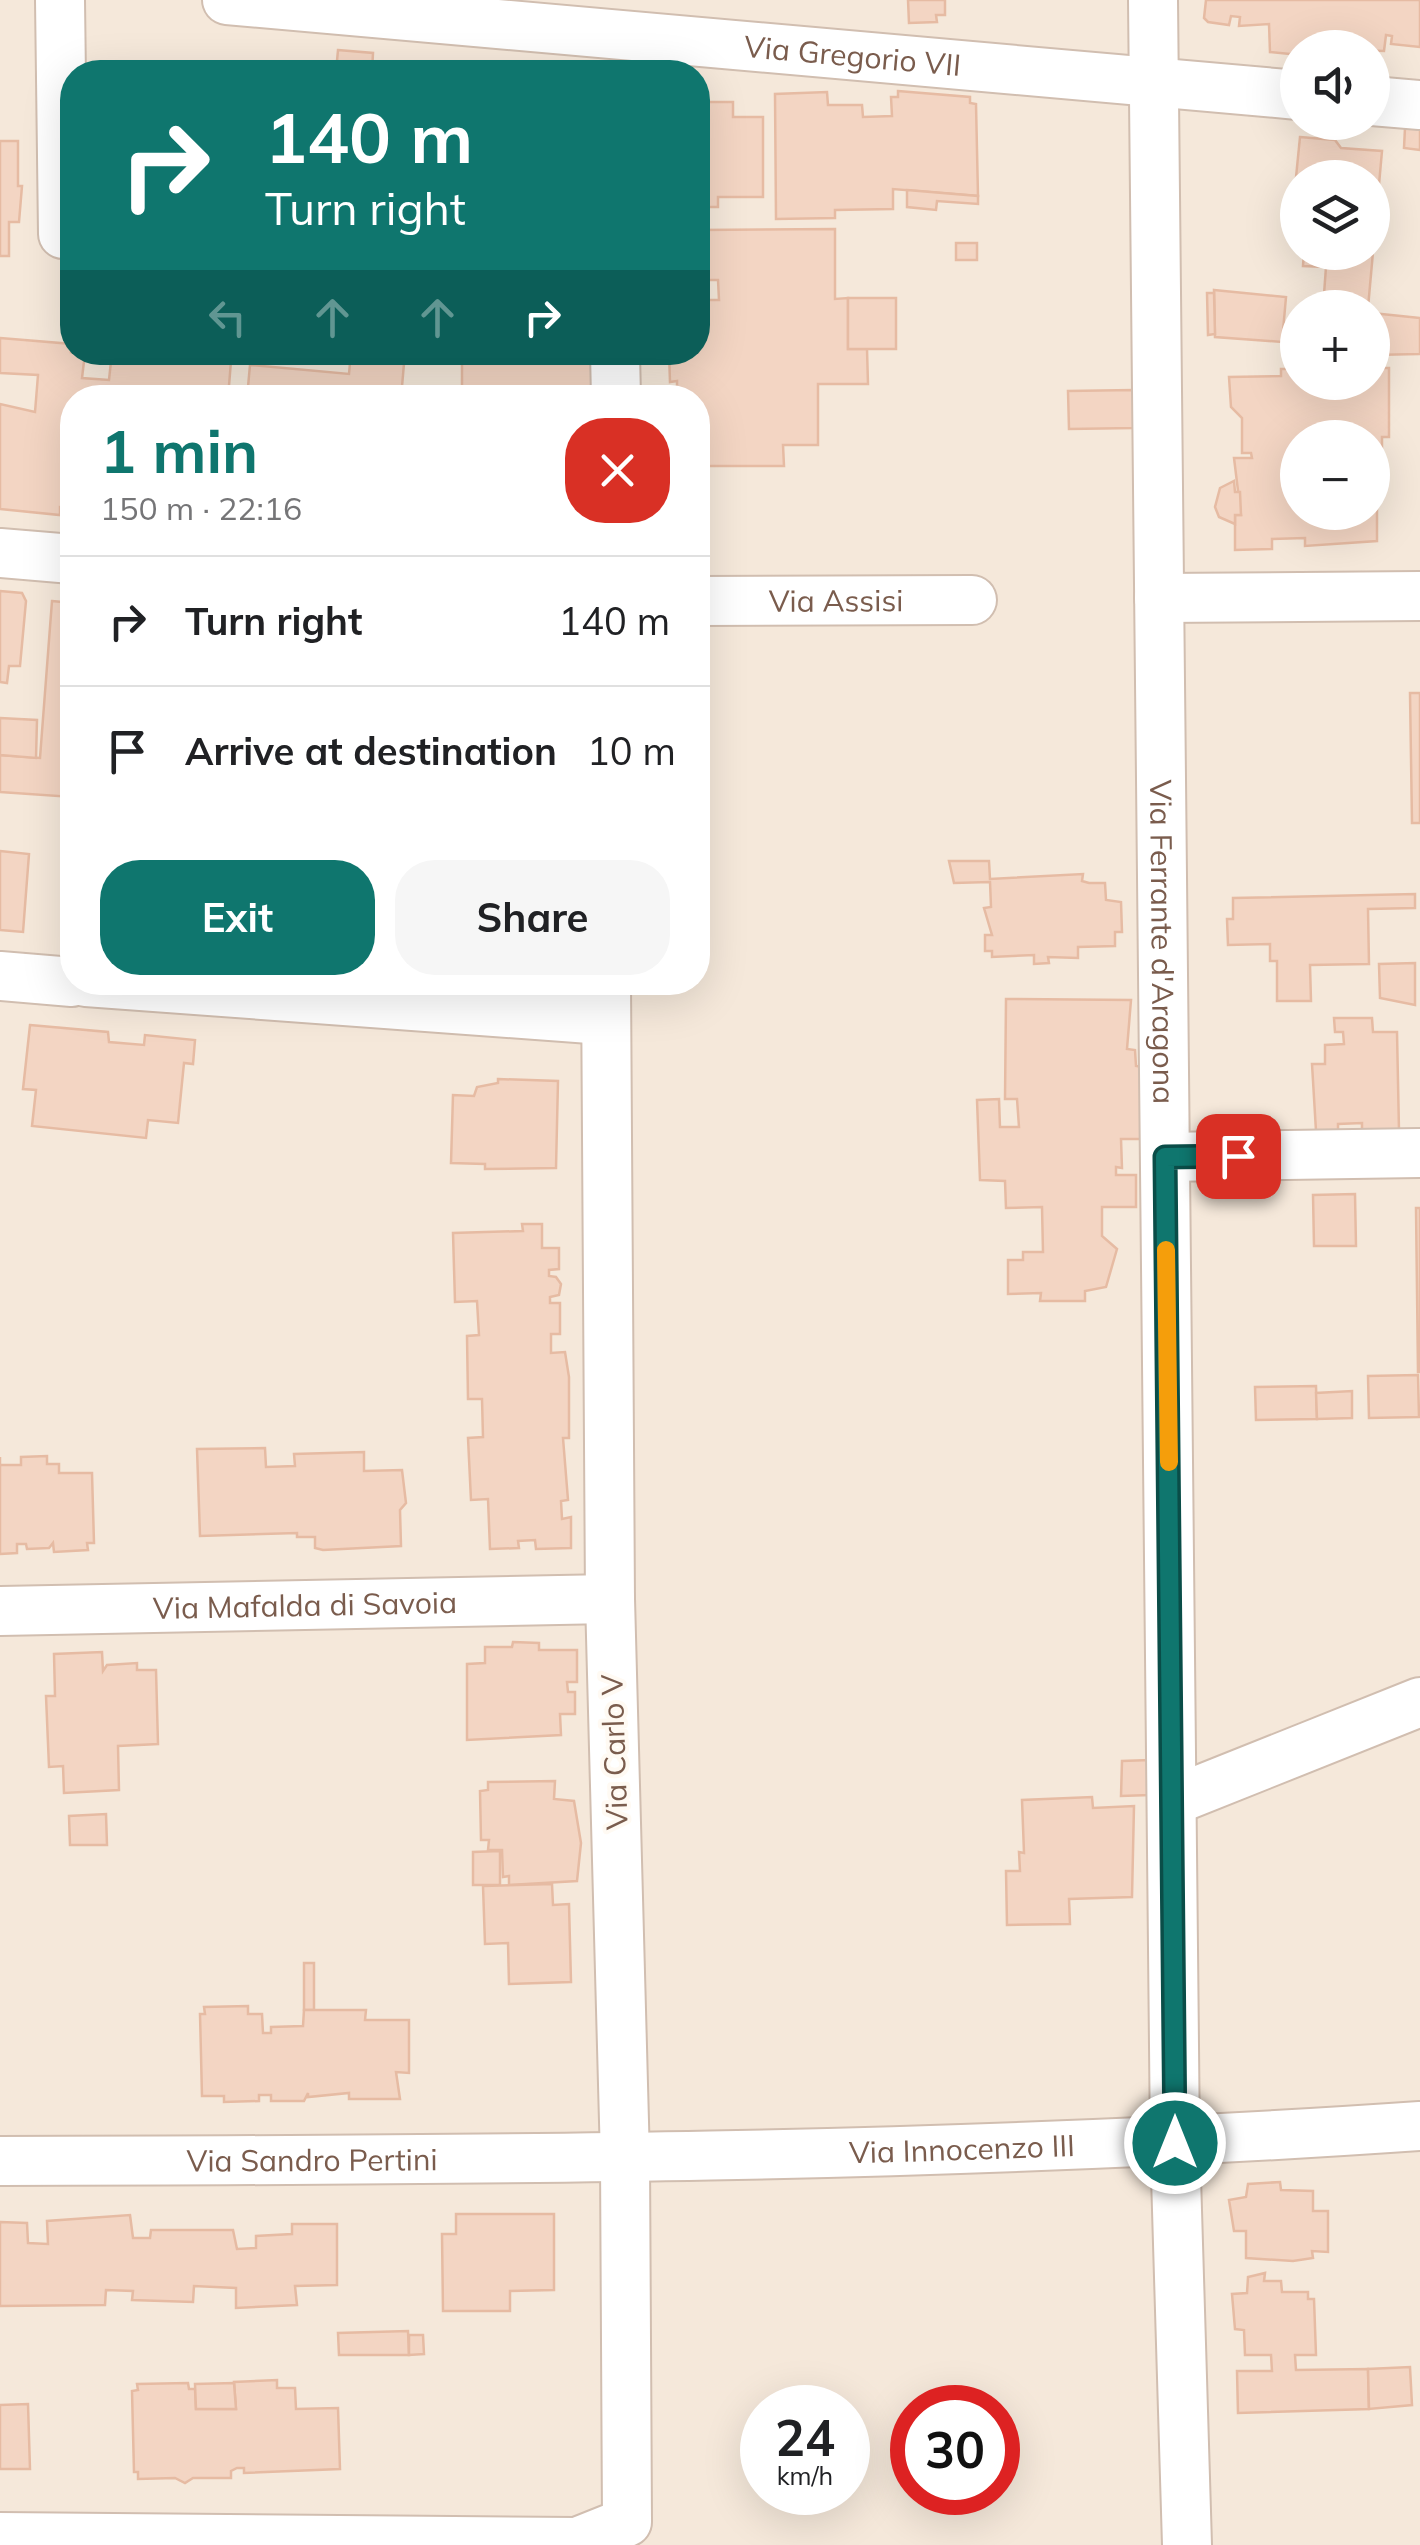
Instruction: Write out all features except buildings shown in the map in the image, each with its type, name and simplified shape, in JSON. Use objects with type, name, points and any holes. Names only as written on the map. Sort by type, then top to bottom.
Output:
[{"type":"street","points":[[60,0],[61,60]]},
{"type":"street","name":"Via Gregorio VII","points":[[227,0],[609,37],[1280,94]]},
{"type":"street","name":"Via Ferrante d'Aragona","points":[[1153,0],[1175,2143],[1187,2545]]},
{"type":"street","points":[[1390,102],[1420,105]]},
{"type":"street","points":[[0,553],[60,558]]},
{"type":"street","points":[[1159,598],[1420,596]]},
{"type":"street","name":"Via Assisi","points":[[710,600],[972,600]]},
{"type":"street","points":[[0,976],[60,981]]},
{"type":"street","points":[[441,995],[605,1001]]},
{"type":"street","name":"Via Carlo V","points":[[0,2537],[577,2542],[627,2522],[625,2160],[610,1599],[605,1001]]},
{"type":"street","points":[[1165,1157],[1420,1153]]},
{"type":"street","name":"Via Mafalda di Savoia","points":[[0,1612],[610,1599]]},
{"type":"street","points":[[1172,1801],[1420,1702]]},
{"type":"street","name":"Via Innocenzo III","points":[[625,2160],[1175,2143],[1420,2126]]},
{"type":"street","name":"Via Sandro Pertini","points":[[0,2161],[625,2160]]},
{"type":"shaded area","points":[[0,0],[1420,0],[1420,2545],[0,2545]]},
{"type":"slow traffic","points":[[1166,1250],[1169,1462]]},
{"type":"route","points":[[1175,2143],[1165,1157],[1238,1156]]}]
